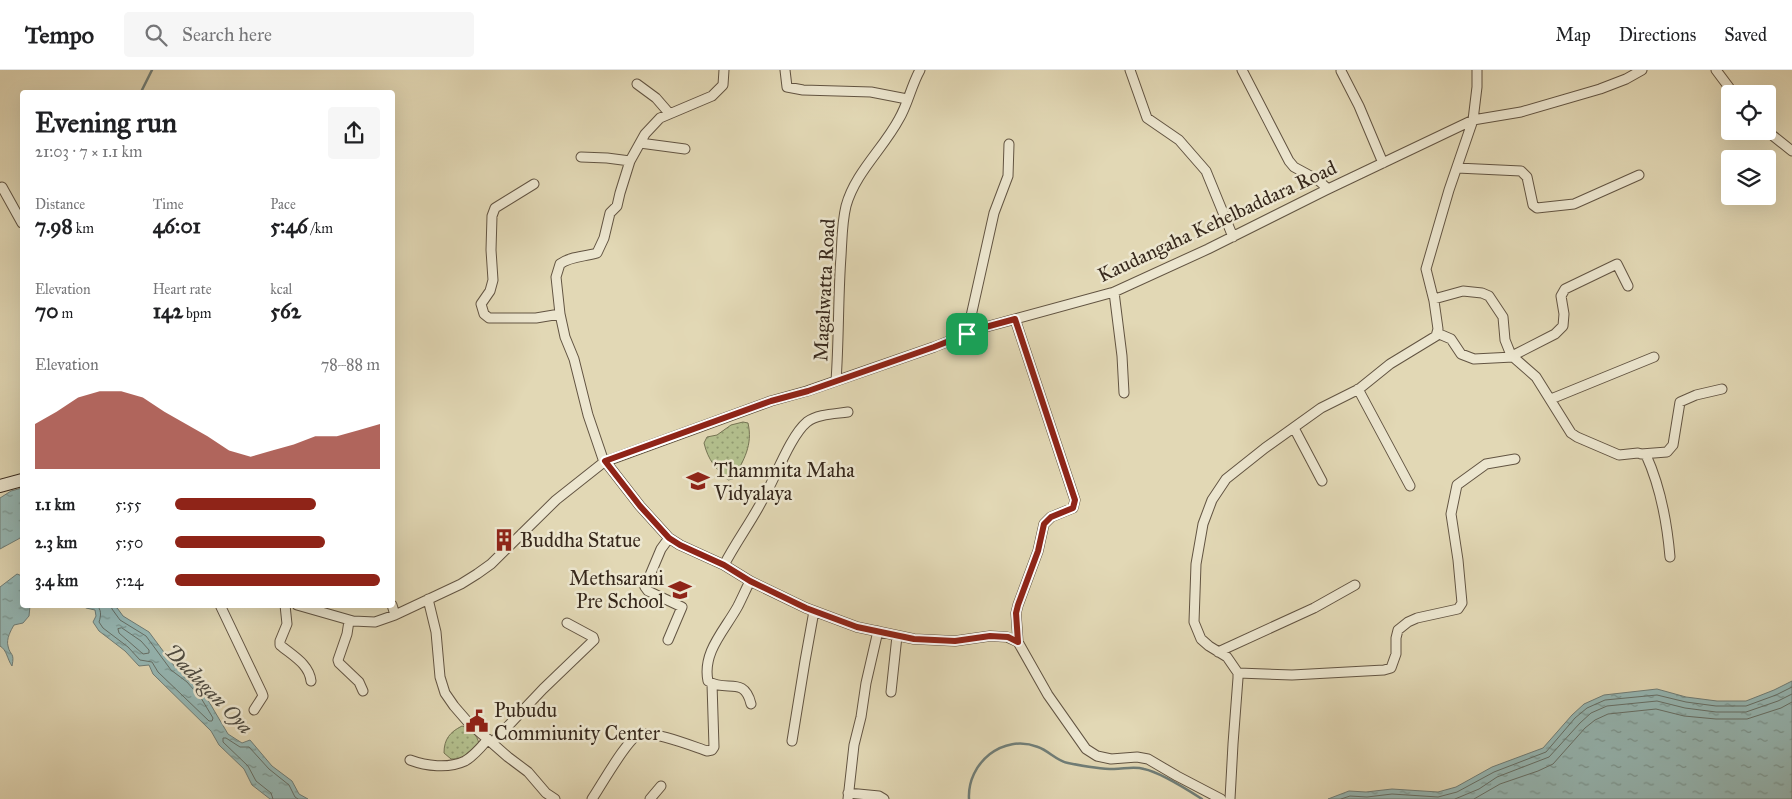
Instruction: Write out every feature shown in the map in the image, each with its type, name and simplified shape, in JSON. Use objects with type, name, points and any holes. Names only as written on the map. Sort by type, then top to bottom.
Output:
[{"type":"street","points":[[724,70],[723,86],[712,96],[660,118],[645,134],[630,161],[617,206],[610,213],[604,238],[597,253],[584,257],[570,258],[560,264],[556,277],[560,314],[565,337],[574,359],[588,415],[604,462],[669,538],[724,565],[750,581],[814,611],[857,627],[914,639],[955,641],[999,636],[1008,637],[1018,642],[1048,695],[1086,749],[1097,756],[1112,759],[1136,756],[1148,758],[1221,799]]},
{"type":"street","points":[[785,70],[787,87],[804,90],[871,92],[907,99]]},
{"type":"street","name":"Magalwatta Road","points":[[836,381],[839,347],[839,288],[846,207],[854,187],[900,117],[920,70]]},
{"type":"street","points":[[1130,70],[1147,118],[1179,140],[1206,171],[1233,237]]},
{"type":"street","points":[[1242,70],[1294,167],[1318,180],[1328,189]]},
{"type":"street","points":[[1230,799],[1238,673],[1227,657],[1201,639],[1194,622],[1196,564],[1203,524],[1212,500],[1226,479],[1321,408],[1358,389],[1390,364],[1436,336],[1438,330],[1434,299],[1426,270],[1427,263],[1473,120],[1478,87],[1477,70]]},
{"type":"street","name":"Kaudangaha Kehelbaddara Road","points":[[307,608],[349,621],[375,622],[396,615],[461,584],[491,564],[556,500],[604,462],[771,401],[836,381],[982,328],[1114,292],[1233,237],[1328,189],[1473,120],[1521,112],[1591,92],[1626,79],[1642,70]]},
{"type":"street","points":[[1716,70],[1727,85]]},
{"type":"street","points":[[1341,71],[1359,106],[1383,163]]},
{"type":"street","points":[[637,84],[656,98],[669,113]]},
{"type":"street","points":[[1776,138],[1792,151]]},
{"type":"street","points":[[640,142],[685,149]]},
{"type":"street","points":[[967,334],[994,213],[1008,176],[1009,144]]},
{"type":"street","points":[[581,157],[630,161]]},
{"type":"street","points":[[1457,168],[1520,171],[1527,177],[1534,205],[1538,208],[1574,204],[1639,175]]},
{"type":"street","points":[[534,184],[495,208],[492,216],[493,280],[490,291],[481,304],[484,314],[488,318],[536,318],[560,314]]},
{"type":"street","points":[[2,187],[20,219]]},
{"type":"street","points":[[1437,333],[1451,339],[1462,354],[1474,359],[1513,357],[1555,334],[1563,326],[1564,314],[1561,296],[1565,289],[1617,264],[1628,286]]},
{"type":"street","points":[[1114,292],[1122,356],[1124,393]]},
{"type":"street","points":[[1434,299],[1463,292],[1482,293],[1489,296],[1503,317],[1505,340],[1513,357],[1536,377],[1572,433],[1577,438],[1619,455],[1666,452],[1672,445],[1680,402],[1696,395],[1722,389]]},
{"type":"street","points":[[1015,319],[1075,500],[1073,508],[1051,517],[1044,524],[1038,551],[1016,613],[1018,642]]},
{"type":"street","points":[[1551,399],[1654,358]]},
{"type":"street","points":[[1358,389],[1410,486]]},
{"type":"street","points":[[724,565],[807,422],[820,416],[848,412]]},
{"type":"street","points":[[1294,428],[1322,481]]},
{"type":"street","points":[[1642,454],[1646,455],[1665,508],[1670,557]]},
{"type":"street","points":[[1238,673],[1307,674],[1384,670],[1390,668],[1396,654],[1398,630],[1417,618],[1458,609],[1462,603],[1451,514],[1457,485],[1486,464],[1515,459]]},
{"type":"street","points":[[0,486],[20,481]]},
{"type":"street","points":[[668,640],[682,607],[648,591],[645,587],[661,550],[669,538]]},
{"type":"street","points":[[750,581],[711,650],[706,670],[708,681],[712,684],[738,686],[746,690],[751,704]]},
{"type":"street","points":[[1218,652],[1314,608],[1355,585]]},
{"type":"street","points":[[428,599],[436,632],[440,677],[445,692],[454,706],[490,741],[528,772],[555,799]]},
{"type":"street","points":[[221,608],[263,696],[254,710]]},
{"type":"street","points":[[286,608],[287,624],[280,645],[305,665],[310,672],[311,681]]},
{"type":"street","points":[[393,608],[396,615]]},
{"type":"street","points":[[792,741],[804,661],[814,611]]},
{"type":"street","points":[[349,621],[347,634],[338,660],[339,664],[359,682],[363,691]]},
{"type":"street","points":[[410,760],[433,766],[465,761],[490,741],[594,640],[593,637],[567,623]]},
{"type":"street","points":[[878,631],[854,745],[848,796],[879,796],[884,799]]},
{"type":"street","points":[[891,692],[897,636]]},
{"type":"street","points":[[592,799],[610,773],[619,755],[634,737],[641,734],[659,736],[707,751],[712,750],[714,748],[712,684]]},
{"type":"street","points":[[650,799],[661,786]]},
{"type":"green space","points":[[743,422],[748,423],[748,445],[744,459],[733,479],[728,480],[713,464],[704,443],[707,437],[717,435],[731,425]]},
{"type":"green space","points":[[462,726],[473,732],[479,744],[460,759],[451,759],[444,753],[445,744],[451,733]]},
{"type":"water","points":[[20,489],[20,538],[0,549],[0,498],[11,491]]},
{"type":"water","points":[[17,574],[20,575],[20,608],[30,608],[29,616],[23,623],[14,625],[8,638],[8,646],[13,656],[12,666],[0,646],[0,587]]},
{"type":"water","points":[[86,608],[117,608],[123,616],[149,632],[175,667],[190,678],[205,695],[228,734],[242,743],[250,740],[272,766],[292,781],[299,794],[308,799],[270,799],[252,785],[244,769],[219,745],[211,731],[153,674],[149,665],[139,666],[125,651],[99,631],[93,622],[96,616],[95,610]]},
{"type":"water","points":[[1792,681],[1792,799],[1328,799],[1349,791],[1366,792],[1392,789],[1438,792],[1456,787],[1492,767],[1543,748],[1584,704],[1604,695],[1657,689],[1686,697],[1717,701],[1746,701]]},
{"type":"waterway","points":[[142,90],[152,70]]},
{"type":"waterway","points":[[969,799],[970,786],[974,774],[981,763],[990,754],[1012,744],[1038,747],[1068,763],[1114,769],[1140,768],[1151,771],[1202,799]]},
{"type":"place","name":"Thammita Maha Vidyalaya","points":[[698,481]]},
{"type":"place","name":"Buddha Statue","points":[[504,540]]},
{"type":"place","name":"Methsarani Pre School","points":[[680,590]]},
{"type":"place","name":"Pubudu Commiunity Center","points":[[477,721]]},
{"type":"route","points":[[1015,319],[1075,500],[1073,508],[1051,517],[1044,524],[1038,551],[1016,613],[1018,642],[1008,637],[990,636],[955,641],[914,639],[857,627],[806,608],[669,538],[640,506],[605,461],[771,401],[808,391],[967,334],[1015,319]]},
{"type":"water label","name":"Dadugan Oya","points":[[209,689]]}]
